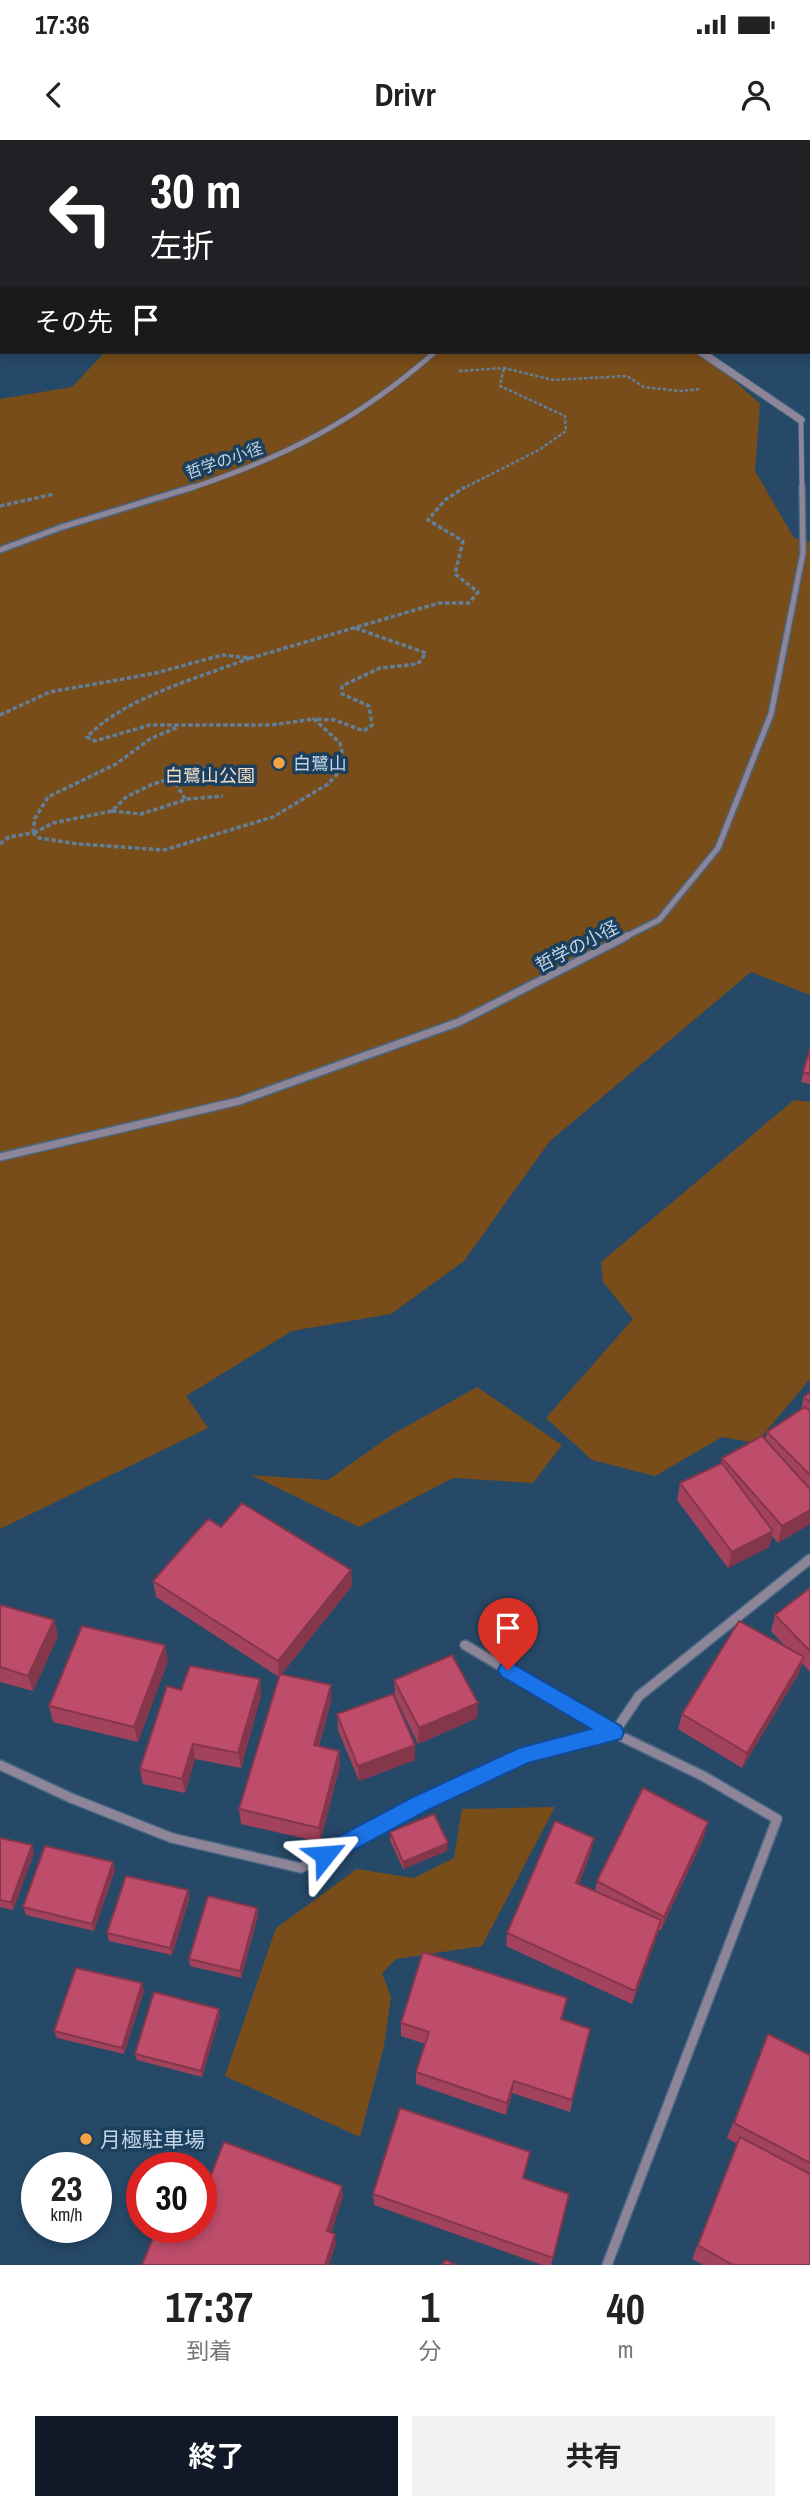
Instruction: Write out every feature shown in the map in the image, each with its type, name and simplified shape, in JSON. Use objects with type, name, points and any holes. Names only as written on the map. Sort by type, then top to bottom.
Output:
[{"type":"street","name":"哲学の小径","points":[[0,550],[47,530],[264,462],[324,434],[399,385],[433,354]]},
{"type":"street","points":[[704,354],[810,425]]},
{"type":"street","name":"哲学の小径","points":[[0,1157],[239,1101],[446,1027],[659,920],[718,848],[771,713],[803,553],[801,420]]},
{"type":"street","points":[[0,1765],[71,1798],[172,1838],[301,1868],[418,1805],[526,1755],[614,1733],[639,1696],[810,1559]]},
{"type":"street","points":[[465,1645],[614,1733],[702,1776],[777,1819],[607,2265]]},
{"type":"path","points":[[457,372],[504,368],[552,380],[627,376],[644,387],[680,391],[717,388],[742,381]]},
{"type":"path","points":[[354,628],[426,653],[418,664],[380,668],[342,686],[342,694],[369,706],[372,725],[364,731],[335,720],[314,719],[272,725],[150,726],[95,741],[87,737],[103,720],[157,694],[251,658],[439,603],[469,603],[478,592],[455,574],[463,541],[428,520],[432,510],[477,480],[541,449],[566,431],[565,416],[500,386],[504,368]]},
{"type":"path","points":[[0,715],[50,692],[156,673],[222,654],[251,658]]},
{"type":"path","points":[[33,833],[39,838],[78,844],[163,850],[273,817],[328,784],[345,766],[340,743],[314,719]]},
{"type":"path","points":[[33,833],[35,818],[48,797],[116,764],[150,739],[180,726]]},
{"type":"path","points":[[111,811],[126,797],[172,777],[205,768]]},
{"type":"path","points":[[172,777],[185,799]]},
{"type":"path","points":[[0,844],[9,837],[33,833],[53,822],[111,811],[124,815],[155,813],[185,799],[223,796]]},
{"type":"green space","name":"白鷺山公園","points":[[103,354],[712,354],[727,374],[760,404],[755,471],[794,538],[810,542],[810,995],[751,972],[550,1141],[464,1261],[391,1314],[292,1331],[186,1396],[208,1428],[0,1529],[0,399],[72,387]]},
{"type":"green space","points":[[794,1100],[810,1102],[810,1379],[756,1443],[722,1437],[655,1476],[592,1460],[546,1418],[633,1319],[603,1282],[601,1262]]},
{"type":"green space","points":[[477,1387],[562,1445],[533,1483],[453,1478],[359,1527],[251,1475],[328,1480],[393,1434]]},
{"type":"green space","points":[[555,1807],[482,1946],[396,1959],[382,1973],[391,1997],[384,2046],[360,2137],[225,2076],[276,1928],[357,1869],[414,1878],[454,1858],[462,1809]]},
{"type":"building","points":[[810,1049],[810,1074],[803,1072]]},
{"type":"building","points":[[805,1407],[810,1411],[810,1475],[767,1432]]},
{"type":"building","points":[[762,1436],[810,1489],[810,1510],[782,1526],[722,1458]]},
{"type":"building","points":[[722,1463],[773,1531],[732,1552],[680,1483]]},
{"type":"building","points":[[242,1503],[351,1570],[278,1661],[153,1581],[208,1519],[221,1527]]},
{"type":"building","points":[[810,1588],[810,1651],[775,1615]]},
{"type":"building","points":[[0,1605],[54,1620],[28,1676],[0,1667]]},
{"type":"building","points":[[739,1621],[804,1657],[747,1753],[682,1714]]},
{"type":"building","points":[[82,1626],[165,1645],[134,1727],[49,1706]]},
{"type":"building","points":[[452,1655],[478,1703],[419,1728],[394,1680]]},
{"type":"building","points":[[190,1666],[260,1679],[238,1753],[193,1744],[182,1779],[140,1769],[167,1686],[181,1690]]},
{"type":"building","points":[[280,1674],[331,1685],[314,1745],[339,1751],[319,1828],[239,1809]]},
{"type":"building","points":[[393,1694],[415,1745],[358,1766],[337,1714]]},
{"type":"building","points":[[643,1788],[708,1822],[664,1917],[597,1881]]},
{"type":"building","points":[[434,1814],[448,1843],[403,1862],[390,1832]]},
{"type":"building","points":[[555,1821],[594,1838],[576,1883],[661,1920],[635,1991],[507,1933]]},
{"type":"building","points":[[0,1838],[32,1845],[11,1902],[0,1900]]},
{"type":"building","points":[[45,1846],[113,1862],[92,1924],[23,1907]]},
{"type":"building","points":[[126,1876],[188,1890],[170,1948],[107,1933]]},
{"type":"building","points":[[208,1896],[257,1908],[240,1971],[189,1959]]},
{"type":"building","points":[[423,1952],[567,1998],[561,2019],[590,2029],[572,2100],[514,2081],[507,2103],[416,2072],[429,2032],[401,2023]]},
{"type":"building","points":[[76,1968],[142,1983],[122,2048],[54,2031]]},
{"type":"building","points":[[154,1992],[219,2009],[201,2071],[135,2054]]},
{"type":"building","points":[[768,2034],[810,2055],[810,2163],[734,2123]]},
{"type":"building","points":[[400,2108],[530,2152],[523,2178],[569,2194],[553,2258],[373,2194]]},
{"type":"building","points":[[740,2137],[810,2174],[810,2265],[733,2265],[698,2245]]},
{"type":"building","points":[[224,2142],[342,2186],[327,2231],[335,2234],[325,2265],[142,2265],[151,2243],[217,2243],[217,2160]]},
{"type":"building","points":[[446,2260],[456,2265],[442,2265]]},
{"type":"place","name":"白鷺山","points":[[279,763]]},
{"type":"place","name":"月極駐車場","points":[[86,2139]]},
{"type":"route","points":[[325,1855],[418,1805],[526,1755],[614,1733],[508,1670]]}]
